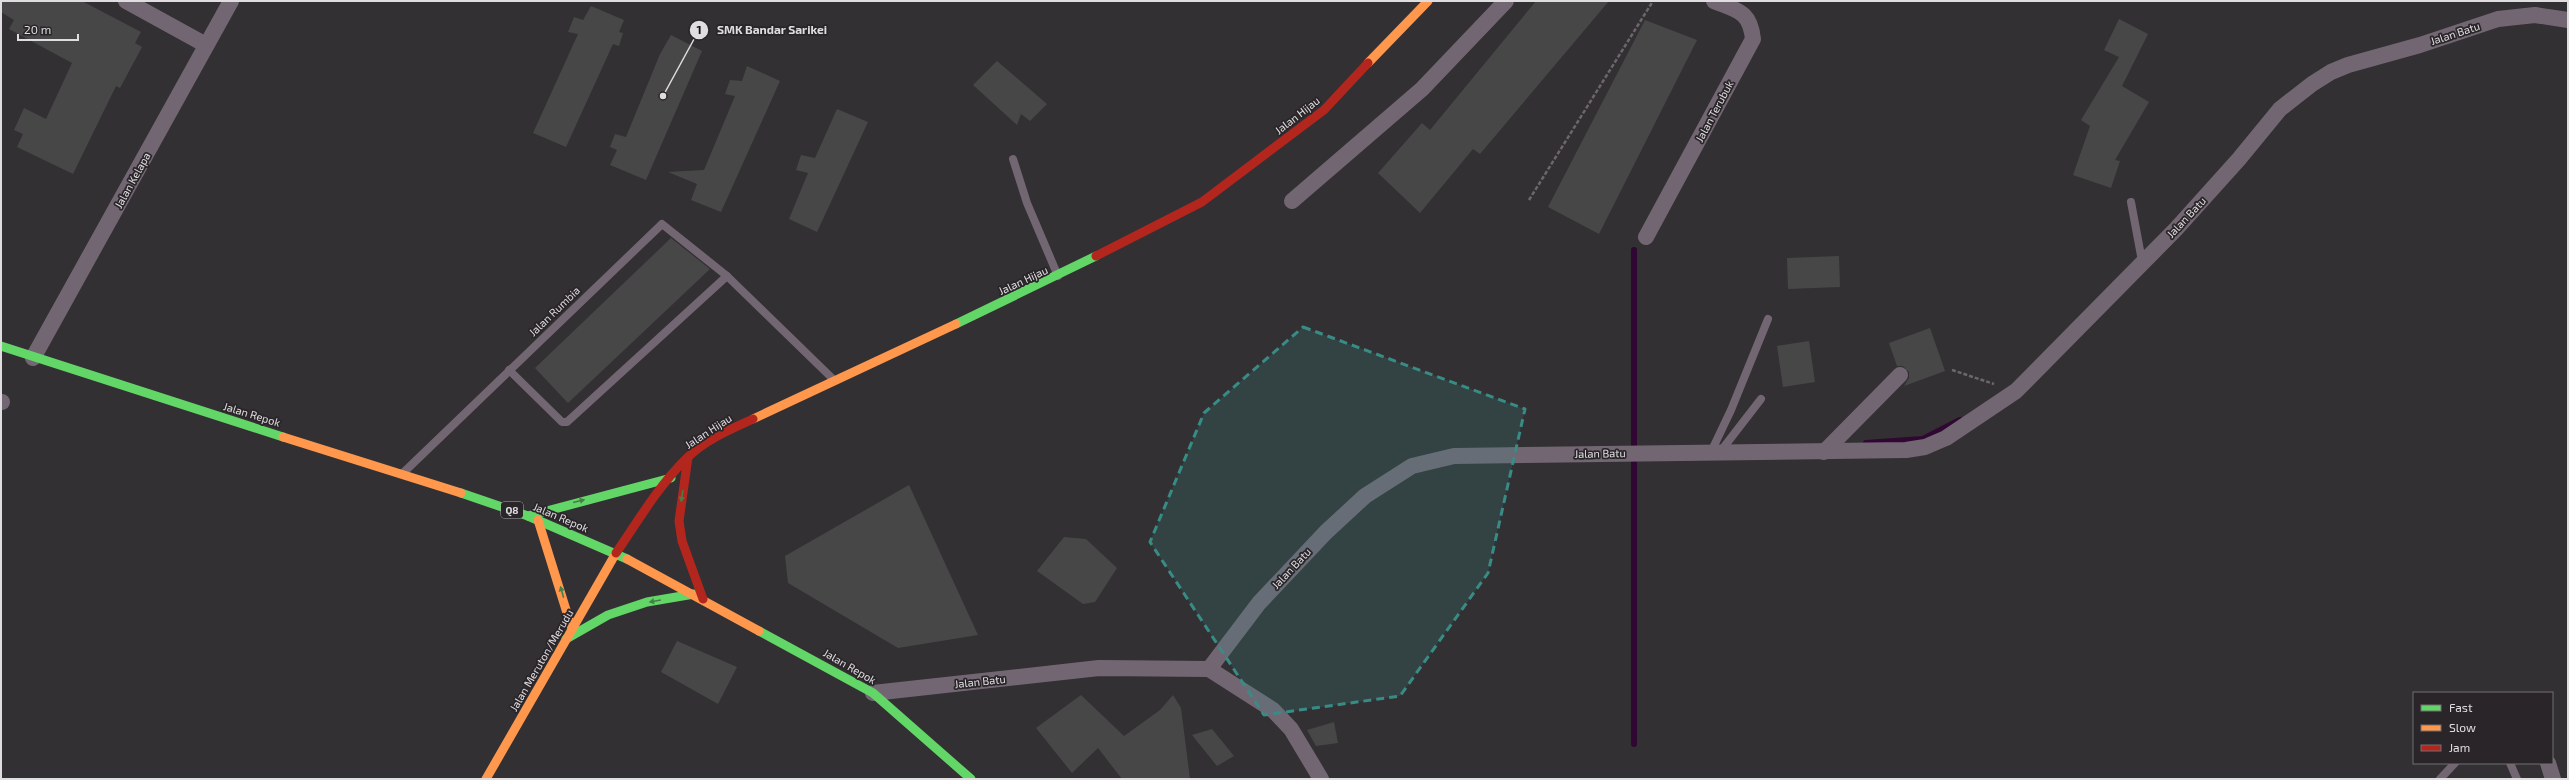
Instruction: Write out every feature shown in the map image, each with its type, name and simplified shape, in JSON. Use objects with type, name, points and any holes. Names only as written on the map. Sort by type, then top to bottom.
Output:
[{"type":"main road","name":"Jalan Hijau","points":[[616,553],[651,501],[688,457],[725,432],[1058,276],[1202,202],[1324,110],[1428,1]]},
{"type":"main road","name":"Jalan Repok","points":[[1,346],[33,358],[402,473],[528,516],[616,553],[694,594],[873,693],[971,779]]},
{"type":"main road","points":[[688,457],[679,521],[682,542],[703,599]]},
{"type":"main road","points":[[528,516],[671,478]]},
{"type":"main road","points":[[538,520],[572,629]]},
{"type":"main road","name":"Jalan Meruton/Merudu","points":[[486,779],[616,553]]},
{"type":"main road","points":[[566,639],[608,615],[647,602],[694,594]]},
{"type":"street","points":[[126,1],[206,45]]},
{"type":"street","name":"Jalan Kelapa","points":[[33,358],[231,1]]},
{"type":"street","points":[[1292,201],[1422,89],[1506,1]]},
{"type":"street","name":"Jalan Terubuk","points":[[1646,237],[1753,39],[1751,23],[1741,12],[1714,1]]},
{"type":"street","name":"Jalan Batu","points":[[873,693],[1099,668],[1209,669],[1259,603],[1326,532],[1365,496],[1412,466],[1454,456],[1824,452],[1925,447],[1946,438],[2016,392],[2142,261],[2176,229],[2240,159],[2280,109],[2331,72],[2498,19],[2535,15],[2568,20]]},
{"type":"street","points":[[1824,452],[1900,375]]},
{"type":"street","points":[[1209,669],[1273,710],[1291,729],[1321,779]]},
{"type":"street","points":[[2548,764],[2554,779]]},
{"type":"lane","points":[[1013,159],[1027,203],[1058,276]]},
{"type":"lane","points":[[2131,202],[2142,261]]},
{"type":"lane","name":"Jalan Rumbia","points":[[402,473],[662,224],[727,276]]},
{"type":"lane","points":[[509,370],[562,422],[567,422],[727,276],[834,380]]},
{"type":"lane","points":[[1715,452],[1768,319]]},
{"type":"lane","points":[[1715,452],[1761,399]]},
{"type":"lane","points":[[2440,779],[2454,764]]},
{"type":"lane","points":[[2510,764],[2517,779]]},
{"type":"path","points":[[1529,200],[1653,1]]},
{"type":"path","points":[[1952,370],[2016,392]]},
{"type":"highlighted area","points":[[1303,327],[1525,409],[1488,573],[1400,696],[1264,715],[1150,542],[1204,413]]},
{"type":"building","points":[[1,1],[82,1],[141,32],[135,43],[142,47],[120,88],[116,86],[73,174],[17,147],[23,134],[14,130],[24,108],[46,119],[72,63],[9,29],[14,20],[1,12]]},
{"type":"building","points":[[1536,1],[1609,1],[1480,154],[1473,149],[1420,213],[1378,173],[1422,123],[1430,130]]},
{"type":"building","points":[[591,6],[624,20],[619,32],[623,33],[619,46],[613,44],[566,147],[533,133],[578,34],[568,32],[574,17],[583,20]]},
{"type":"building","points":[[2119,19],[2148,34],[2122,86],[2149,102],[2115,160],[2120,161],[2111,188],[2073,175],[2090,126],[2081,120],[2119,57],[2104,50]]},
{"type":"building","points":[[1645,20],[1697,40],[1599,234],[1548,207]]},
{"type":"building","points":[[671,35],[702,51],[646,180],[610,165],[617,150],[610,147],[615,134],[626,137],[660,54]]},
{"type":"building","points":[[997,61],[1047,104],[1030,121],[1021,114],[1017,125],[973,85]]},
{"type":"building","points":[[747,66],[780,81],[721,212],[691,200],[697,184],[668,172],[704,170],[735,96],[725,94],[730,80],[742,81]]},
{"type":"building","points":[[837,109],[868,122],[817,232],[789,219],[808,173],[796,170],[801,155],[815,158]]},
{"type":"building","points":[[671,238],[710,269],[568,403],[535,368]]},
{"type":"building","points":[[1839,256],[1840,287],[1788,289],[1787,258]]},
{"type":"building","points":[[1930,328],[1945,371],[1904,386],[1909,378],[1909,372],[1903,366],[1897,366],[1889,343]]},
{"type":"building","points":[[1809,341],[1815,382],[1783,387],[1777,346]]},
{"type":"building","points":[[909,485],[978,635],[898,648],[788,583],[785,556]]},
{"type":"building","points":[[1064,537],[1086,539],[1117,568],[1095,602],[1083,604],[1037,571]]},
{"type":"building","points":[[677,641],[737,667],[718,704],[661,672]]},
{"type":"building","points":[[1081,695],[1124,736],[1160,710],[1173,695],[1181,708],[1190,779],[1122,779],[1098,748],[1072,773],[1036,728]]},
{"type":"building","points":[[1334,722],[1338,743],[1316,746],[1307,730]]},
{"type":"building","points":[[1212,729],[1234,756],[1217,766],[1192,735]]},
{"type":"waterway","points":[[1634,250],[1634,744]]},
{"type":"waterway","points":[[1866,443],[1923,439],[1960,420]]},
{"type":"traffic: fast","points":[[956,324],[1096,256]]},
{"type":"traffic: fast","points":[[1,346],[283,437]]},
{"type":"traffic: fast","points":[[528,516],[671,478]]},
{"type":"traffic: fast","points":[[461,493],[528,516],[627,559]]},
{"type":"traffic: fast","points":[[566,639],[608,615],[647,602],[694,594]]},
{"type":"traffic: fast","points":[[759,631],[873,693],[971,779]]},
{"type":"traffic: slow","points":[[1368,63],[1428,1]]},
{"type":"traffic: slow","points":[[753,419],[956,324]]},
{"type":"traffic: slow","points":[[283,437],[461,493]]},
{"type":"traffic: slow","points":[[538,520],[572,629]]},
{"type":"traffic: slow","points":[[486,779],[616,553]]},
{"type":"traffic: slow","points":[[627,559],[759,631]]},
{"type":"traffic: jam","points":[[1096,256],[1202,202],[1324,110],[1368,63]]},
{"type":"traffic: jam","points":[[616,553],[658,491],[687,458],[710,440],[753,419]]},
{"type":"traffic: jam","points":[[688,457],[679,521],[682,541],[703,599]]},
{"type":"place","name":"SMK Bandar Sarikei","points":[[663,96]]}]
